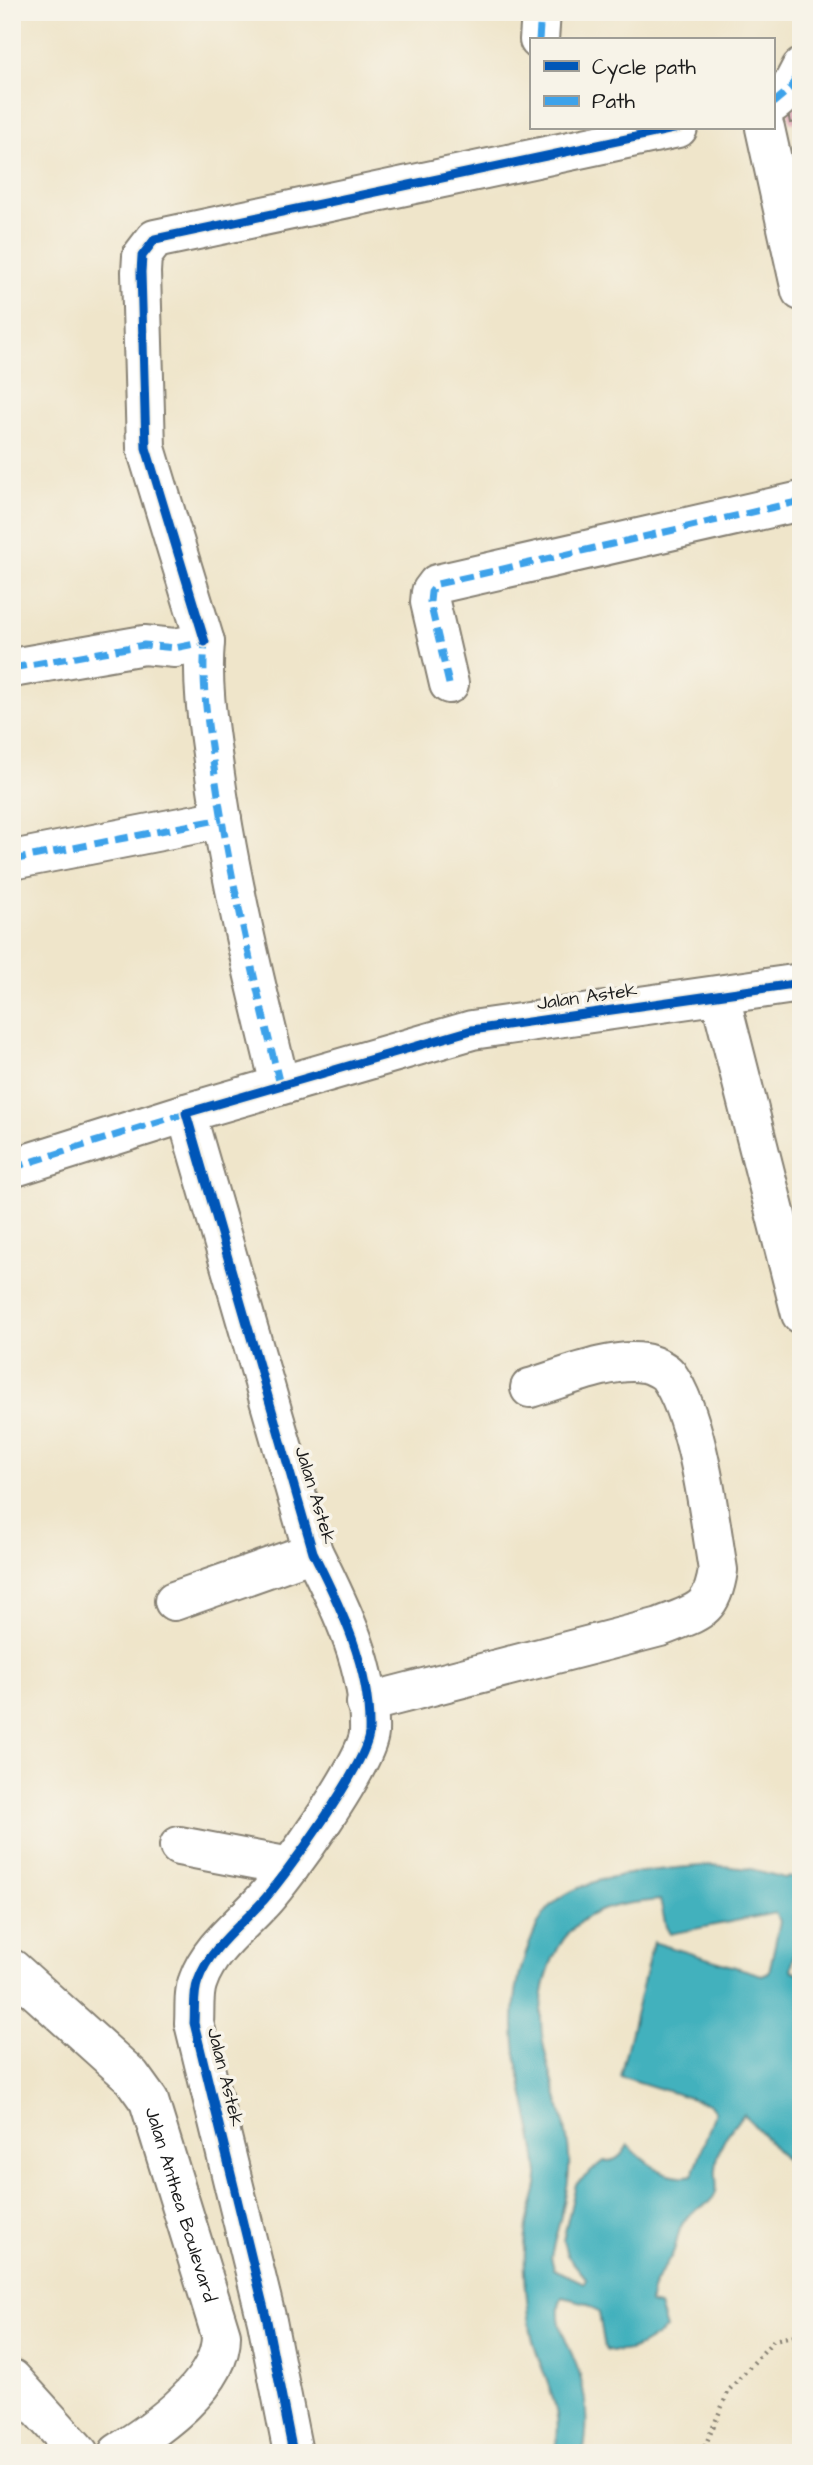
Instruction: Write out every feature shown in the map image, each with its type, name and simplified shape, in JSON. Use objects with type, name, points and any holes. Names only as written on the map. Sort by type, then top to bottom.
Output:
[{"type":"street","points":[[539,38],[541,12]]},
{"type":"street","points":[[774,102],[790,89],[801,68]]},
{"type":"street","points":[[280,1085],[234,894],[202,671],[205,642],[146,448],[142,256],[155,239],[669,130]]},
{"type":"street","points":[[765,130],[801,291]]},
{"type":"street","points":[[449,684],[430,602],[431,592],[437,584],[801,501]]},
{"type":"street","points":[[12,668],[144,645],[175,648],[205,642]]},
{"type":"street","points":[[12,860],[222,819]]},
{"type":"street","name":"Jalan Astek","points":[[293,2453],[267,2321],[194,2023],[197,1982],[216,1949],[263,1902],[290,1867],[349,1779],[369,1735],[364,1680],[344,1616],[313,1552],[186,1113],[472,1030],[801,983]]},
{"type":"street","points":[[720,996],[801,1314]]},
{"type":"street","points":[[12,1168],[186,1113]]},
{"type":"street","points":[[366,1703],[660,1627],[704,1608],[715,1593],[718,1570],[691,1430],[681,1400],[666,1372],[644,1363],[607,1365],[530,1388]]},
{"type":"street","points":[[174,1601],[313,1552]]},
{"type":"street","points":[[179,1846],[290,1867]]},
{"type":"street","name":"Jalan Anthea Boulevard","points":[[12,1969],[131,2076],[149,2101],[221,2335],[221,2353],[189,2399],[118,2453]]},
{"type":"street","points":[[12,2379],[79,2453]]},
{"type":"path","points":[[702,2453],[729,2390],[774,2340],[801,2334]]},
{"type":"water","points":[[712,1865],[751,1869],[785,1878],[801,1876],[801,1915],[791,1970],[801,1974],[801,2177],[744,2114],[721,2146],[714,2197],[684,2221],[672,2255],[652,2290],[650,2304],[659,2306],[666,2329],[644,2344],[629,2350],[605,2349],[599,2313],[587,2303],[562,2297],[559,2317],[582,2386],[586,2405],[586,2434],[583,2453],[553,2453],[558,2422],[551,2391],[534,2346],[525,2278],[527,2225],[538,2173],[515,2041],[515,2006],[521,1970],[539,1922],[554,1903],[569,1893],[607,1878]],"holes":[[[660,1900],[670,1934],[775,1913],[780,1921],[769,1972],[762,1975],[653,1942],[620,2076],[709,2104],[715,2112],[693,2175],[665,2173],[649,2164],[628,2145],[619,2157],[604,2161],[576,2184],[563,2241],[567,2255],[586,2278],[584,2283],[554,2269],[551,2257],[566,2195],[569,2157],[565,2128],[543,2042],[541,2006],[544,1986],[557,1950],[568,1934],[581,1921],[597,1912],[620,1905]]]},
{"type":"building","points":[[801,99],[801,121],[790,123],[786,102]]},
{"type":"marked path","points":[[539,38],[541,12]]},
{"type":"marked path","points":[[774,102],[790,89],[801,68]]},
{"type":"marked path","points":[[449,684],[430,602],[431,592],[437,584],[801,501]]},
{"type":"marked path","points":[[12,668],[144,645],[175,648],[205,642],[206,709],[221,814],[244,931],[280,1085]]},
{"type":"marked path","points":[[12,860],[222,819]]},
{"type":"marked path","points":[[12,1168],[186,1113]]},
{"type":"cycle path","points":[[205,642],[146,448],[141,272],[142,256],[155,239],[669,130]]},
{"type":"cycle path","points":[[293,2453],[267,2321],[194,2023],[196,1986],[209,1959],[272,1890],[340,1794],[365,1748],[369,1733],[368,1709],[360,1662],[352,1639],[313,1552],[186,1113],[472,1030],[801,983]]}]
